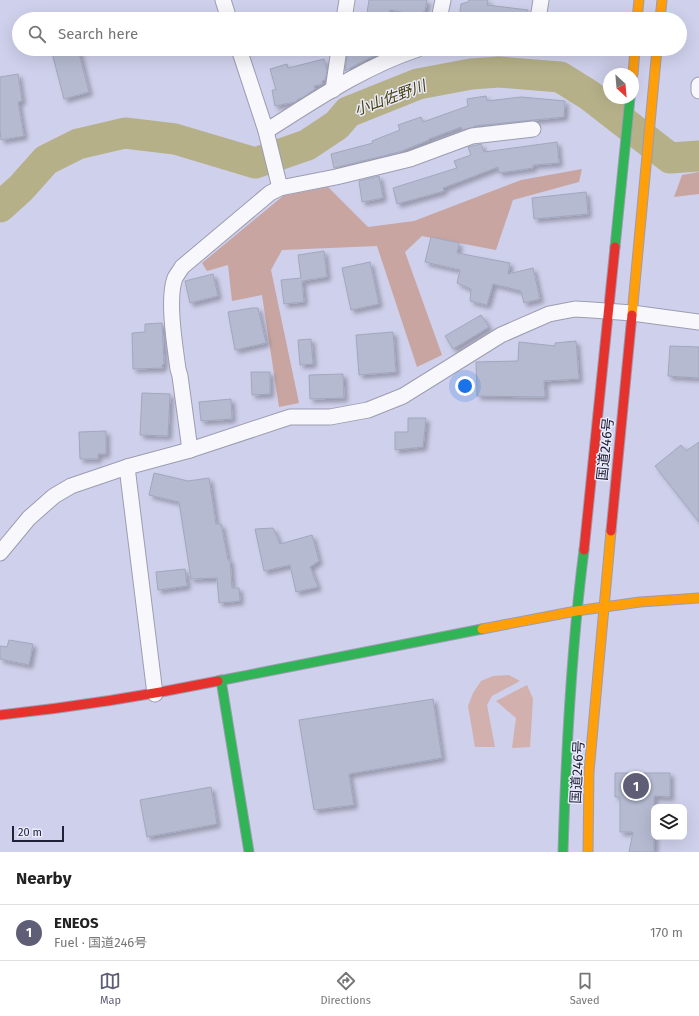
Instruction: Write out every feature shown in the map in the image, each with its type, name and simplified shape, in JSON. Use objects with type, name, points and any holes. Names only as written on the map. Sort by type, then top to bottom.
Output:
[{"type":"main road","points":[[638,12],[639,0]]},
{"type":"main road","points":[[661,12],[662,0]]},
{"type":"main road","points":[[633,68],[634,56]]},
{"type":"main road","name":"国道246号","points":[[588,852],[589,772],[612,515],[656,56]]},
{"type":"main road","name":"国道246号","points":[[563,852],[565,778],[576,611],[589,506],[629,104]]},
{"type":"main road","points":[[0,715],[65,708],[155,694],[604,606],[699,598]]},
{"type":"main road","points":[[221,680],[249,852]]},
{"type":"street","points":[[223,0],[227,12]]},
{"type":"street","points":[[345,12],[347,0]]},
{"type":"street","points":[[440,12],[443,0]]},
{"type":"street","points":[[539,12],[541,0]]},
{"type":"street","points":[[241,56],[267,136],[278,184]]},
{"type":"street","points":[[333,90],[338,56]]},
{"type":"street","points":[[267,136],[333,90],[398,56]]},
{"type":"street","points":[[699,85],[699,91]]},
{"type":"street","points":[[190,450],[172,320],[172,293],[175,279],[182,267],[270,193],[278,184],[336,177],[410,159],[472,136],[533,129]]},
{"type":"street","points":[[0,553],[29,518],[54,496],[71,486],[127,467],[190,450],[290,417],[330,417],[368,410],[403,396],[501,335],[520,326],[559,312],[575,309],[609,311],[699,322]]},
{"type":"street","points":[[127,467],[155,694]]},
{"type":"shaded area","points":[[582,169],[579,182],[513,200],[496,250],[422,236],[405,252],[442,355],[417,367],[377,246],[282,250],[271,270],[299,403],[279,407],[262,295],[232,301],[228,265],[207,271],[202,263],[283,196],[328,187],[368,227],[414,221],[521,180]]},
{"type":"shaded area","points":[[699,172],[699,194],[674,197],[682,175]]},
{"type":"shaded area","points":[[509,675],[520,681],[492,696],[487,705],[495,747],[475,747],[468,706],[473,693],[481,681],[493,676]]},
{"type":"shaded area","points":[[527,685],[533,699],[530,747],[512,748],[516,718],[496,701]]},
{"type":"building","points":[[369,0],[427,0],[425,11],[423,12],[401,12],[390,10],[390,12],[367,12]]},
{"type":"building","points":[[469,0],[488,0],[487,5],[528,10],[528,12],[460,12],[461,4],[468,2]]},
{"type":"building","points":[[53,56],[80,56],[89,92],[64,99]]},
{"type":"building","points":[[347,56],[373,56],[345,71]]},
{"type":"building","points":[[324,59],[327,71],[325,80],[322,81],[322,84],[314,86],[315,89],[295,102],[275,106],[272,90],[276,90],[270,69],[287,64],[288,68]]},
{"type":"building","points":[[18,74],[22,101],[18,102],[24,136],[1,140],[0,77]]},
{"type":"building","points":[[486,96],[487,101],[521,97],[565,101],[564,117],[474,126],[475,127],[462,130],[461,127],[399,152],[334,168],[331,154],[373,143],[372,141],[400,130],[398,125],[421,117],[423,122],[468,106],[467,99]]},
{"type":"building","points":[[557,142],[559,163],[533,165],[533,168],[499,173],[498,167],[443,188],[444,191],[397,204],[393,188],[457,168],[454,161],[471,155],[468,147],[481,144],[484,152]]},
{"type":"building","points":[[379,176],[383,198],[362,202],[359,181]]},
{"type":"building","points":[[586,192],[588,214],[534,219],[532,198]]},
{"type":"building","points":[[431,237],[459,243],[457,253],[510,263],[508,274],[533,268],[540,299],[524,303],[521,291],[493,284],[487,305],[470,301],[471,289],[457,283],[460,270],[425,262]]},
{"type":"building","points":[[324,251],[327,277],[302,281],[304,302],[284,304],[281,280],[301,278],[298,255]]},
{"type":"building","points":[[370,262],[379,304],[351,310],[342,268]]},
{"type":"building","points":[[213,274],[218,296],[190,303],[185,281]]},
{"type":"building","points":[[258,308],[266,343],[235,350],[228,312]]},
{"type":"building","points":[[481,315],[489,327],[453,349],[445,336]]},
{"type":"building","points":[[162,323],[163,368],[133,369],[132,333],[145,332],[145,324]]},
{"type":"building","points":[[393,332],[396,372],[359,375],[356,335]]},
{"type":"building","points":[[311,339],[313,364],[300,365],[298,340]]},
{"type":"building","points":[[576,341],[579,379],[544,381],[545,397],[477,396],[476,362],[518,361],[519,342],[555,346],[555,343]]},
{"type":"building","points":[[670,346],[699,347],[699,378],[668,376]]},
{"type":"building","points":[[251,372],[270,372],[270,394],[252,395]]},
{"type":"building","points":[[343,374],[344,398],[310,399],[309,375]]},
{"type":"building","points":[[142,393],[170,394],[168,436],[140,435]]},
{"type":"building","points":[[231,399],[232,419],[201,421],[199,402]]},
{"type":"building","points":[[408,418],[426,418],[423,447],[395,450],[395,432],[408,432]]},
{"type":"building","points":[[106,431],[106,454],[98,454],[98,459],[80,459],[79,432]]},
{"type":"building","points":[[699,442],[699,522],[655,466],[681,445],[686,451]]},
{"type":"building","points":[[154,473],[188,481],[209,478],[216,524],[221,524],[228,560],[230,560],[232,588],[239,588],[240,601],[219,603],[217,578],[191,579],[179,502],[149,495]]},
{"type":"building","points":[[273,528],[280,544],[312,535],[319,561],[310,567],[318,587],[296,592],[290,565],[264,571],[255,529]]},
{"type":"building","points":[[185,569],[187,586],[158,590],[156,572]]},
{"type":"building","points":[[9,640],[33,644],[29,665],[0,659],[0,646],[7,647]]},
{"type":"building","points":[[433,699],[442,758],[349,774],[354,805],[314,810],[299,720]]},
{"type":"building","points":[[615,773],[670,773],[670,797],[654,796],[654,804],[651,804],[651,840],[654,840],[654,852],[629,852],[633,832],[620,832],[620,797],[615,797]]},
{"type":"building","points":[[211,787],[217,824],[147,837],[140,800]]},
{"type":"waterway","name":"小山佐野川","points":[[0,207],[21,188],[46,160],[78,144],[125,133],[175,139],[255,163],[307,145],[337,125],[348,112],[418,84],[471,74],[499,72],[560,77],[589,95],[670,158],[699,156]]},
{"type":"traffic: fast","points":[[615,247],[629,104]]},
{"type":"traffic: fast","points":[[563,852],[570,701],[579,588],[584,550]]},
{"type":"traffic: fast","points":[[218,681],[482,629]]},
{"type":"traffic: fast","points":[[221,680],[249,852]]},
{"type":"traffic: slow","points":[[638,12],[639,0]]},
{"type":"traffic: slow","points":[[661,12],[662,0]]},
{"type":"traffic: slow","points":[[633,68],[634,56]]},
{"type":"traffic: slow","points":[[632,315],[656,56]]},
{"type":"traffic: slow","points":[[588,852],[589,772],[611,531]]},
{"type":"traffic: slow","points":[[482,629],[576,611],[640,602],[699,598]]},
{"type":"traffic: jam","points":[[584,550],[615,247]]},
{"type":"traffic: jam","points":[[611,531],[632,315]]},
{"type":"traffic: jam","points":[[0,715],[109,701],[218,681]]},
{"type":"place","name":"ENEOS","points":[[636,786]]}]
